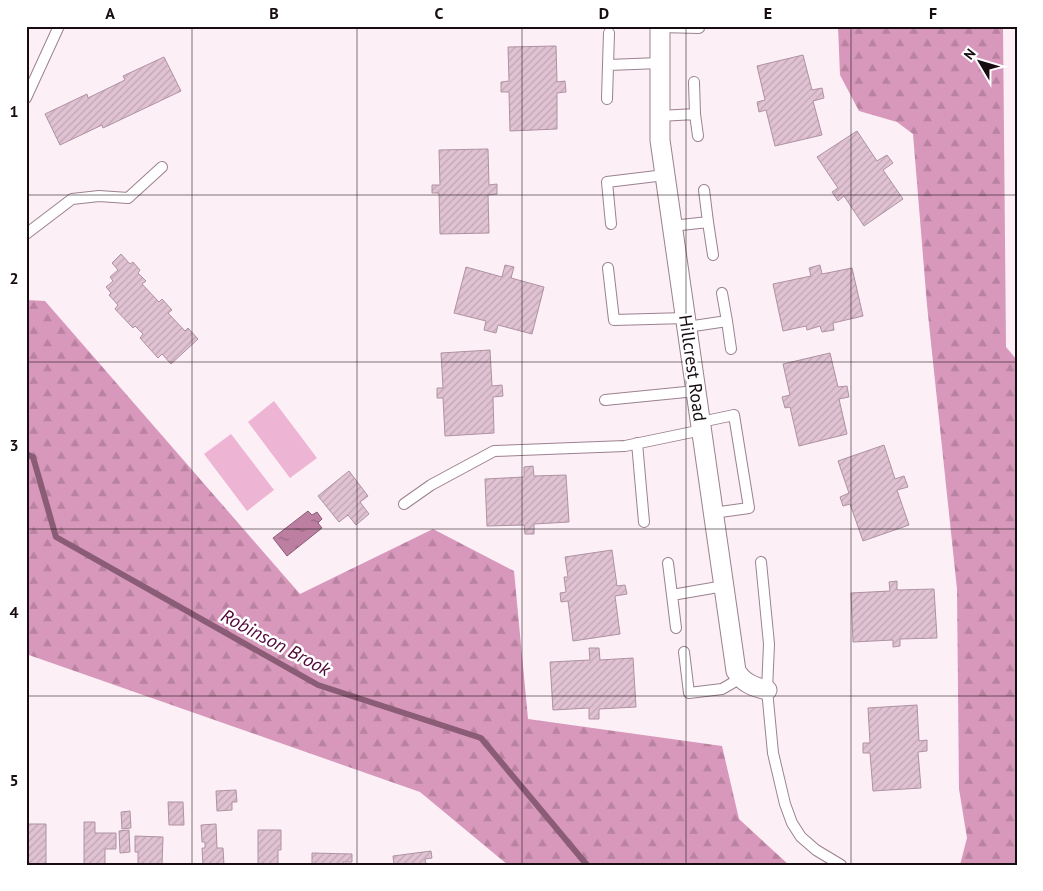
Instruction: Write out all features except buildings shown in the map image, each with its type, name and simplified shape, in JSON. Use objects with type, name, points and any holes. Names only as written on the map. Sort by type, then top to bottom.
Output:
[{"type":"street","name":"Hillcrest Road","points":[[660,26],[660,140],[736,671],[741,678]]},
{"type":"street","points":[[741,678],[755,687],[767,690]]},
{"type":"lane","points":[[26,98],[59,26]]},
{"type":"lane","points":[[660,26],[699,28]]},
{"type":"lane","points":[[607,99],[609,34]]},
{"type":"lane","points":[[608,65],[660,63]]},
{"type":"lane","points":[[694,82],[698,136]]},
{"type":"lane","points":[[660,116],[695,114]]},
{"type":"lane","points":[[26,234],[72,199],[99,196],[128,198],[162,167]]},
{"type":"lane","points":[[611,224],[607,182],[665,175]]},
{"type":"lane","points":[[704,190],[713,255]]},
{"type":"lane","points":[[672,226],[708,222]]},
{"type":"lane","points":[[608,268],[614,320],[686,323],[727,321]]},
{"type":"lane","points":[[722,293],[731,349]]},
{"type":"lane","points":[[605,400],[696,391]]},
{"type":"lane","points":[[404,504],[432,485],[494,451],[625,446],[701,426],[734,415],[750,508],[713,513]]},
{"type":"lane","points":[[636,443],[644,522]]},
{"type":"lane","points":[[761,562],[769,644],[767,690],[773,753],[785,804],[792,823],[802,837],[816,850],[841,865]]},
{"type":"lane","points":[[668,563],[676,628]]},
{"type":"lane","points":[[672,595],[724,586]]},
{"type":"lane","points":[[684,652],[689,692],[722,689],[741,678]]},
{"type":"green space","points":[[838,26],[1003,26],[1006,347],[1017,360],[1017,865],[960,865],[967,838],[959,789],[957,589],[927,305],[913,134],[897,122],[859,111],[840,75]]},
{"type":"green space","points":[[26,300],[45,301],[300,594],[433,529],[514,571],[528,719],[722,746],[739,819],[789,865],[508,865],[420,792],[26,654]]},
{"type":"shaded area","points":[[274,401],[317,458],[290,478],[248,422]]},
{"type":"shaded area","points":[[231,434],[274,490],[247,511],[204,454]]},
{"type":"water","points":[[308,511],[312,515],[317,512],[322,519],[318,523],[322,528],[287,556],[273,538]]},
{"type":"waterway","name":"Robinson Brook","points":[[26,454],[33,457],[56,537],[318,685],[481,738],[587,865]]}]
